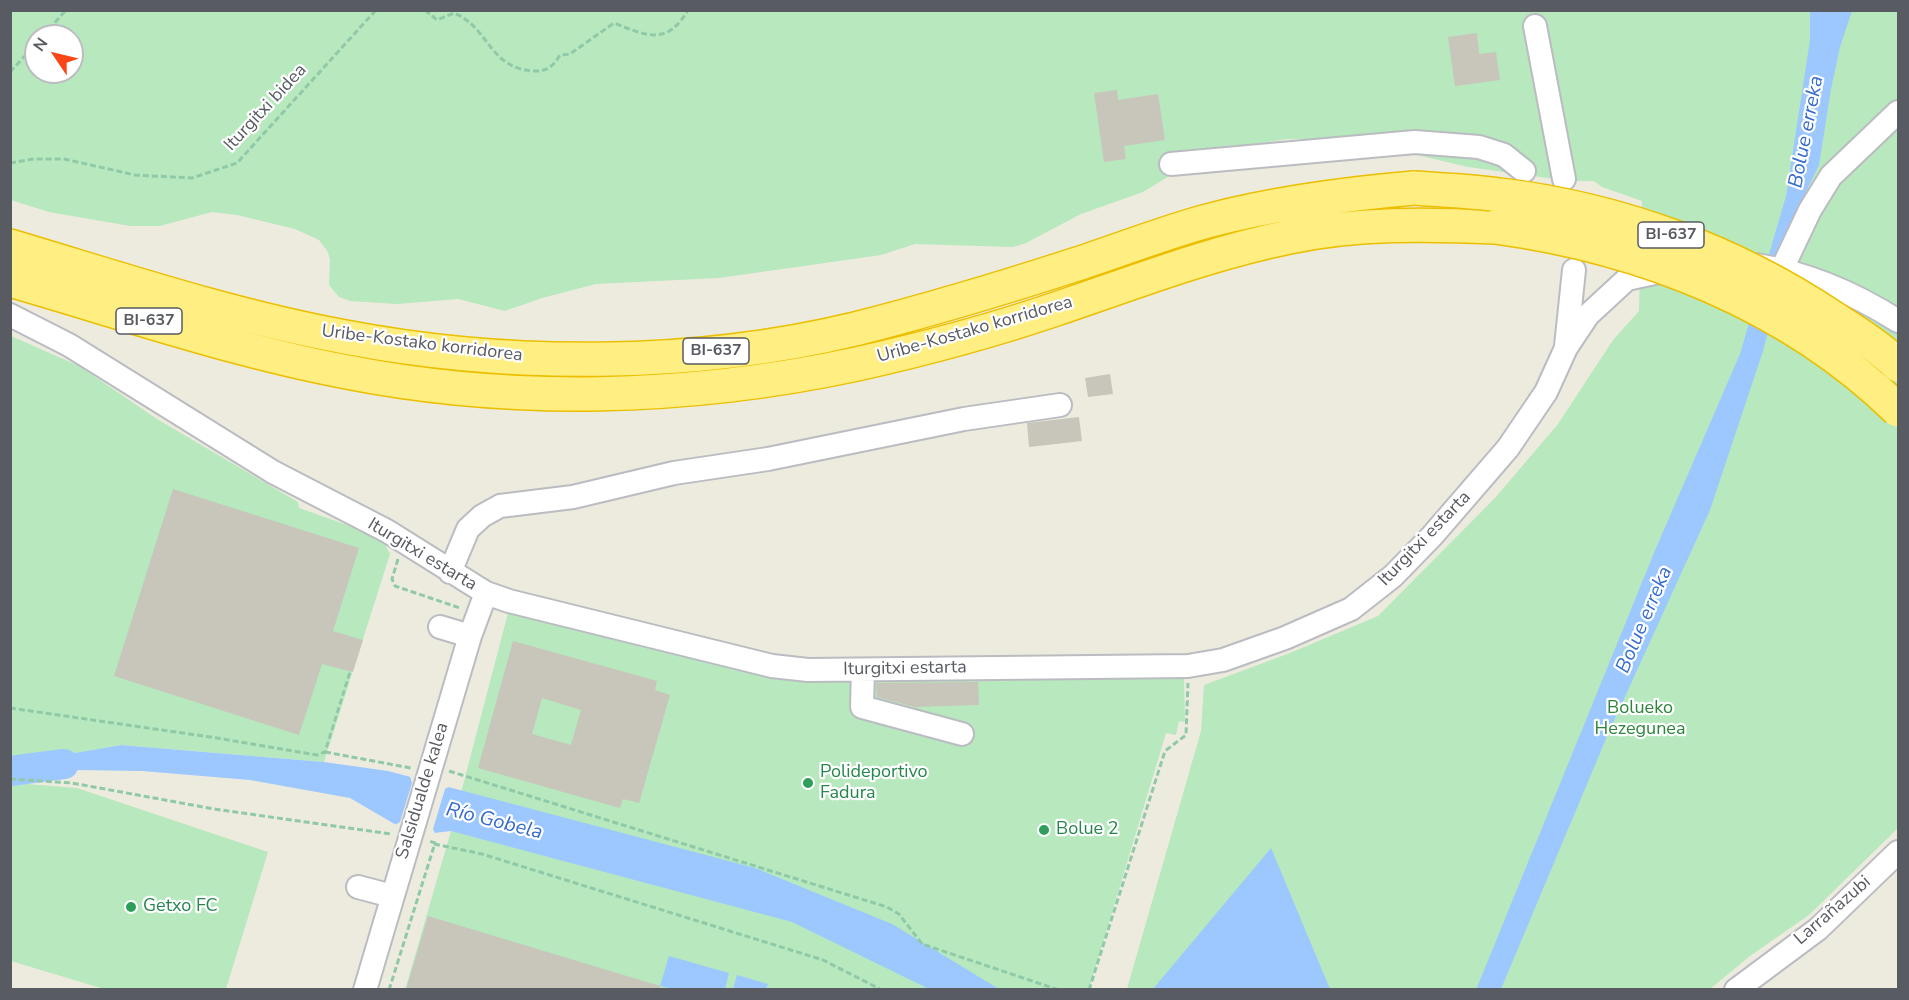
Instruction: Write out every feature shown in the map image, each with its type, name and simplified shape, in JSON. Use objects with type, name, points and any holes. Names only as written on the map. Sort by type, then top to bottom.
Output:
[{"type":"highway","name":"Uribe-Kostako korridorea","points":[[10,246],[244,314],[346,338],[482,355],[612,359],[712,351],[849,330],[947,305],[1205,222],[1288,203],[1414,188],[1501,195],[1599,213],[1679,237],[1753,270],[1807,300],[1883,350],[1899,365]]},
{"type":"highway","name":"Uribe-Kostako korridorea","points":[[10,280],[234,346],[344,372],[481,390],[626,394],[770,380],[859,363],[962,338],[1210,257],[1291,236],[1413,224],[1495,227],[1545,234],[1623,252],[1700,281],[1744,301],[1797,332],[1841,362],[1899,410]]},
{"type":"street","points":[[1535,26],[1564,179]]},
{"type":"street","points":[[1782,269],[1810,210],[1831,176],[1899,112]]},
{"type":"street","points":[[1171,164],[1415,142],[1479,147],[1504,155],[1524,171]]},
{"type":"street","name":"Iturgitxi estarta","points":[[10,315],[69,345],[263,466],[387,531],[486,593],[509,601],[772,666],[808,670],[1188,666],[1223,660],[1351,609],[1393,576],[1432,536],[1508,448],[1546,392],[1566,348],[1588,315],[1627,279],[1715,260],[1782,269],[1857,295],[1899,321]]},
{"type":"street","points":[[1566,348],[1574,270]]},
{"type":"street","points":[[450,572],[468,529],[482,516],[500,506],[573,497],[674,473],[768,459],[964,419],[1060,405]]},
{"type":"street","name":"Salsidualde kalea","points":[[364,990],[432,770],[470,636],[486,593]]},
{"type":"street","points":[[440,627],[470,636]]},
{"type":"street","points":[[863,670],[862,707],[962,734]]},
{"type":"street","name":"Larrañazubi","points":[[1736,990],[1818,929],[1899,852]]},
{"type":"street","points":[[358,887],[392,896]]},
{"type":"path","points":[[54,24],[66,10]]},
{"type":"path","name":"Iturgitxi bidea","points":[[10,163],[33,159],[64,159],[135,175],[192,178],[237,163],[376,10]]},
{"type":"path","points":[[425,10],[437,20],[454,13],[465,17],[501,61],[515,69],[541,72],[554,65],[560,55],[570,54],[614,23],[645,35],[664,35],[677,27],[688,10]]},
{"type":"path","points":[[10,72],[24,57]]},
{"type":"path","points":[[1089,990],[1166,751],[1186,735],[1188,666]]},
{"type":"path","points":[[325,752],[350,672]]},
{"type":"path","points":[[10,708],[316,755],[325,752],[432,770],[887,907],[899,914],[922,944],[1059,990]]},
{"type":"path","points":[[10,780],[72,783],[214,809],[303,820],[435,843],[482,854],[823,960],[882,990]]},
{"type":"path","points":[[389,990],[435,843]]},
{"type":"green space","name":"Bolueko Hezegunea","points":[[10,11],[1898,11],[1898,828],[1809,915],[1750,956],[1710,989],[1127,989],[1201,731],[1204,685],[1290,653],[1378,616],[1495,498],[1558,424],[1613,340],[1639,311],[1642,201],[1602,187],[1594,181],[1569,181],[1468,167],[1354,140],[1287,139],[1224,149],[1194,161],[1143,192],[1081,214],[1026,243],[1013,247],[915,244],[881,255],[719,278],[596,284],[542,298],[505,311],[458,299],[397,304],[350,301],[339,297],[329,285],[330,260],[328,252],[319,240],[295,229],[237,215],[212,212],[160,226],[130,226],[49,212],[11,200]]},
{"type":"green space","points":[[11,336],[79,366],[157,419],[298,502],[299,508],[381,537],[390,554],[324,762],[121,745],[11,764]]},
{"type":"green space","name":"Polideportivo Fadura","points":[[509,609],[774,672],[1184,675],[1185,722],[1179,721],[1176,735],[1166,733],[1089,989],[405,990],[451,831]]},
{"type":"green space","name":"Getxo FC","points":[[11,785],[77,788],[268,852],[226,989],[104,989],[11,961]]},
{"type":"water","name":"Bolue erreka","points":[[1810,11],[1852,11],[1840,47],[1831,89],[1819,165],[1801,202],[1763,351],[1710,510],[1608,734],[1501,989],[1476,990],[1656,548],[1740,354],[1786,196],[1810,40]]},
{"type":"water","points":[[121,745],[324,762],[388,771],[755,868],[892,924],[999,989],[929,989],[792,922],[451,831],[426,834],[398,826],[350,798],[250,780],[142,771],[11,769],[11,764]]},
{"type":"water","points":[[1271,848],[1330,989],[1153,989]]},
{"type":"water","points":[[669,956],[729,973],[725,989],[673,989],[660,986]]},
{"type":"water","points":[[737,975],[768,984],[766,989],[733,989]]},
{"type":"pier","points":[[409,773],[452,785],[445,789],[433,829],[436,836],[426,837],[393,826],[400,822],[412,783]]},
{"type":"building","points":[[1477,33],[1479,54],[1496,52],[1500,80],[1455,86],[1448,37]]},
{"type":"building","points":[[1117,90],[1118,100],[1158,94],[1165,140],[1124,146],[1126,159],[1104,162],[1094,93]]},
{"type":"building","points":[[1110,374],[1113,394],[1088,397],[1085,378]]},
{"type":"building","points":[[1079,417],[1082,441],[1029,447],[1027,423]]},
{"type":"building","points":[[173,489],[359,548],[333,631],[363,640],[353,672],[322,664],[299,735],[114,676]]},
{"type":"building","points":[[513,641],[657,681],[655,690],[670,695],[639,803],[623,799],[620,808],[478,768]],"holes":[[[542,698],[581,710],[571,745],[532,734]]]},
{"type":"building","points":[[978,682],[979,705],[915,707],[877,697],[876,683]]},
{"type":"building","points":[[428,916],[660,986],[660,990],[406,990]]},
{"type":"waterway","name":"Río Gobela","points":[[10,771],[64,764]]},
{"type":"place","name":"Polideportivo Fadura","points":[[808,783]]},
{"type":"place","name":"Bolue 2","points":[[1044,830]]},
{"type":"place","name":"Getxo FC","points":[[131,907]]}]
